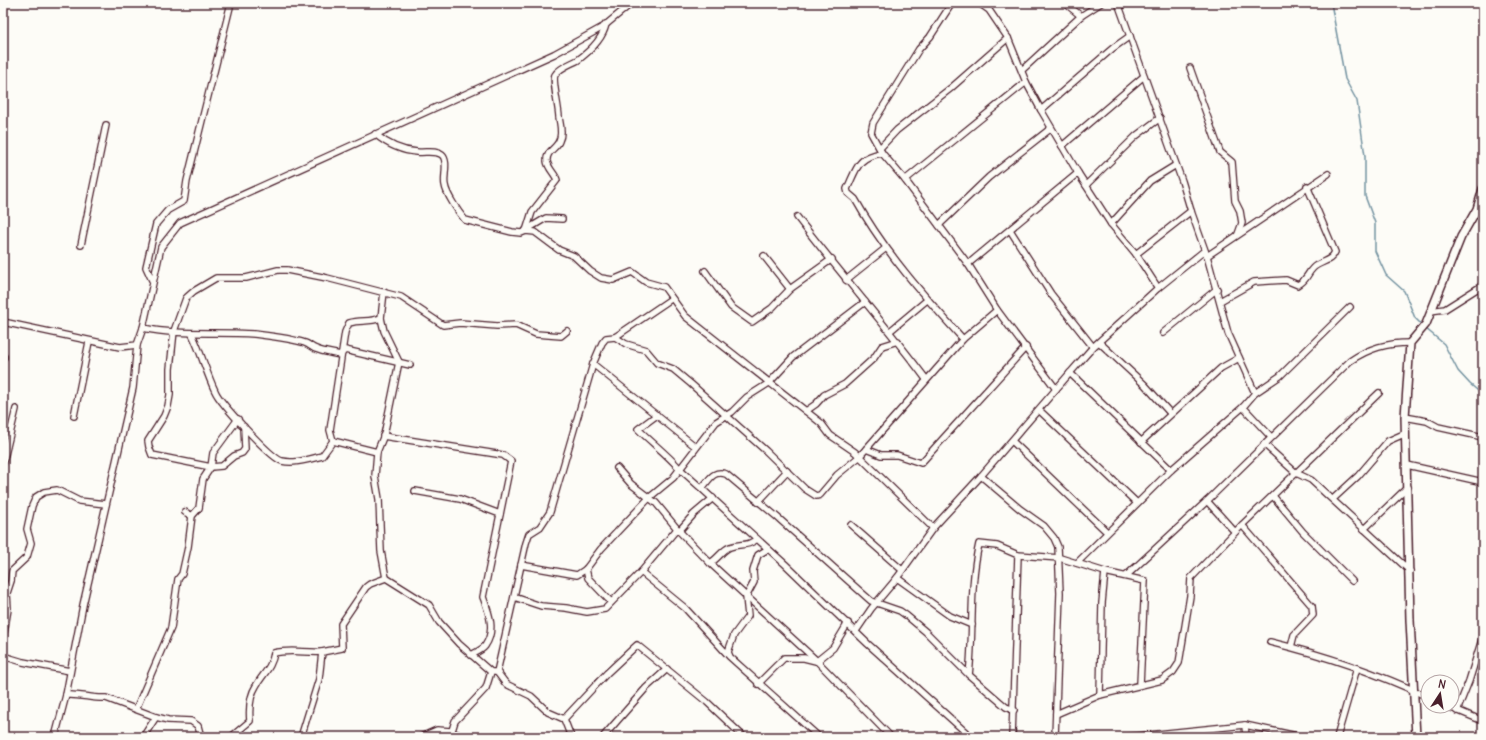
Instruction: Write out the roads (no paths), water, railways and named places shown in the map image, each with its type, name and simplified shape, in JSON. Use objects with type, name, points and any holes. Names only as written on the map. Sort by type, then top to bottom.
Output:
[{"type":"street","points":[[152,280],[146,268],[154,230],[160,217],[168,210],[179,205],[186,198],[187,181],[231,3]]},
{"type":"street","points":[[55,737],[66,695],[83,605],[133,388],[137,345],[143,328],[152,280],[161,247],[167,237],[180,223],[554,54],[606,24],[632,3]]},
{"type":"street","points":[[952,3],[930,37],[919,49],[873,123],[871,134],[881,151],[905,180],[968,264],[997,310],[1056,389]]},
{"type":"street","points":[[979,3],[989,10],[1008,38],[1026,82],[1050,129],[1111,224],[1136,254],[1158,288]]},
{"type":"street","points":[[1065,3],[1081,16]]},
{"type":"street","points":[[1022,70],[1081,16],[1100,3]]},
{"type":"street","points":[[1118,3],[1160,118],[1190,211],[1206,254],[1228,333],[1255,393]]},
{"type":"street","points":[[526,231],[532,212],[557,180],[547,163],[549,154],[557,145],[561,136],[557,91],[554,81],[555,75],[561,69],[577,60],[598,42],[605,31],[606,24]]},
{"type":"street","points":[[1041,110],[1113,48],[1130,36]]},
{"type":"street","points":[[963,339],[927,300],[886,248],[855,199],[848,193],[848,189],[858,164],[864,158],[881,151],[897,130],[951,88],[1008,38]]},
{"type":"street","points":[[1190,68],[1220,152],[1232,162],[1235,201],[1240,211],[1242,223],[1238,234]]},
{"type":"street","points":[[1062,146],[1144,76]]},
{"type":"street","points":[[905,180],[1026,82]]},
{"type":"street","points":[[1086,185],[1136,136],[1160,118]]},
{"type":"street","points":[[81,245],[106,125]]},
{"type":"street","points":[[939,226],[989,177],[1050,129]]},
{"type":"street","points":[[375,134],[384,141],[399,148],[442,155],[445,160],[446,190],[465,220],[520,233],[526,231],[546,218],[562,219]]},
{"type":"street","points":[[1111,224],[1150,181],[1176,165]]},
{"type":"street","points":[[968,264],[1078,173]]},
{"type":"street","points":[[856,631],[933,528],[981,476],[1094,347],[1158,288],[1307,186],[1328,174]]},
{"type":"street","points":[[1220,300],[1254,282],[1286,280],[1298,284],[1305,281],[1313,268],[1333,258],[1336,252],[1307,186]]},
{"type":"street","points":[[1416,737],[1413,690],[1405,417],[1410,343],[1426,324],[1461,237],[1477,209],[1483,189]]},
{"type":"street","points":[[1136,254],[1190,211]]},
{"type":"street","points":[[797,217],[832,259],[846,280],[890,330],[926,380]]},
{"type":"street","points":[[1010,230],[1051,294],[1094,347]]},
{"type":"street","points":[[526,231],[535,232],[559,250],[574,256],[597,276],[613,280],[632,272],[646,282],[664,287],[671,299],[685,316],[821,423],[830,435],[860,457],[933,528]]},
{"type":"street","points":[[846,280],[886,248]]},
{"type":"street","points":[[764,256],[790,290]]},
{"type":"street","points":[[705,271],[731,307],[752,322],[772,308],[790,290],[832,259]]},
{"type":"street","points":[[244,426],[245,442],[242,453],[234,456],[222,466],[211,467],[152,455],[148,447],[148,441],[164,416],[170,395],[170,369],[174,331],[186,298],[194,291],[216,278],[246,278],[278,270],[287,270],[401,297],[443,325],[460,323],[497,326],[516,325],[536,334],[561,336],[567,331]]},
{"type":"street","points":[[1430,311],[1445,310],[1483,285]]},
{"type":"street","points":[[1163,333],[1216,289]]},
{"type":"street","points":[[384,292],[381,318],[384,331],[399,362],[383,436],[377,452],[375,476],[379,499],[381,551],[386,578],[429,605],[439,622],[471,655],[491,672],[497,672]]},
{"type":"street","points":[[571,737],[564,719],[548,712],[531,696],[506,684],[497,672],[521,565],[529,534],[540,528],[547,519],[555,499],[593,364],[602,343],[606,338],[615,337],[671,299]]},
{"type":"street","points":[[890,330],[927,300]]},
{"type":"street","points":[[521,565],[577,575],[586,569],[601,549],[650,497],[680,469],[709,429],[748,397],[769,383],[793,357],[865,302]]},
{"type":"street","points":[[1077,563],[1171,470],[1243,407],[1255,393],[1280,376],[1350,307]]},
{"type":"street","points":[[615,337],[626,344],[646,350],[657,363],[673,370],[726,415],[805,489],[816,496],[820,495],[838,475],[860,457],[963,339],[997,310]]},
{"type":"street","points":[[333,441],[330,430],[340,355],[345,332],[349,323],[356,321],[370,322],[381,318]]},
{"type":"street","points":[[3,322],[89,342],[120,347],[137,345]]},
{"type":"street","points":[[143,328],[192,334],[254,334],[306,343],[316,349],[340,355]]},
{"type":"street","points":[[192,334],[201,352],[215,392],[244,426],[276,459],[284,462],[306,460],[322,456],[333,441]]},
{"type":"street","points":[[806,411],[816,404],[824,395],[844,384],[874,358],[882,346],[898,341]]},
{"type":"street","points":[[74,416],[89,342]]},
{"type":"street","points":[[1100,343],[1145,385],[1170,413]]},
{"type":"street","points":[[1126,576],[1207,501],[1271,437],[1355,357],[1389,343],[1410,343]]},
{"type":"street","points":[[866,449],[880,455],[897,454],[921,463],[1026,347]]},
{"type":"street","points":[[340,355],[345,350],[410,365]]},
{"type":"street","points":[[1141,442],[1170,413],[1212,378],[1221,368],[1240,358]]},
{"type":"street","points":[[593,364],[696,447]]},
{"type":"street","points":[[1070,373],[1171,470]]},
{"type":"street","points":[[1056,714],[1100,695],[1140,684],[1162,680],[1173,672],[1179,663],[1190,596],[1191,578],[1242,525],[1274,496],[1379,393]]},
{"type":"street","points":[[1243,407],[1271,437]]},
{"type":"street","points":[[3,463],[16,409]]},
{"type":"street","points":[[1039,410],[1137,503]]},
{"type":"street","points":[[657,415],[638,429],[651,443],[669,456],[680,469],[848,623],[868,644],[971,737]]},
{"type":"street","points":[[1405,417],[1427,421],[1438,427],[1483,437]]},
{"type":"street","points":[[136,709],[171,628],[178,579],[182,574],[188,547],[192,516],[199,508],[203,479],[211,467],[213,453],[238,419]]},
{"type":"street","points":[[1333,499],[1358,476],[1388,441],[1406,433]]},
{"type":"street","points":[[383,436],[503,455],[511,461],[483,597],[491,618],[490,632],[484,647],[471,655]]},
{"type":"street","points":[[333,441],[377,452]]},
{"type":"street","points":[[1012,441],[1107,532]]},
{"type":"street","points":[[1264,444],[1296,473],[1311,480],[1333,499],[1410,571]]},
{"type":"street","points":[[1407,465],[1483,482]]},
{"type":"street","points":[[617,468],[631,484],[650,497],[678,530],[710,563],[817,661],[891,737]]},
{"type":"street","points":[[758,502],[787,471]]},
{"type":"street","points":[[702,488],[714,473],[719,472],[726,474],[865,596],[876,603],[900,611],[926,632],[969,675],[1006,707],[1014,710]]},
{"type":"street","points":[[981,476],[1020,509],[1044,526],[1054,538],[1058,548],[1060,558],[1060,593],[1055,737]]},
{"type":"street","points":[[1364,529],[1408,487]]},
{"type":"street","points":[[3,639],[8,609],[7,593],[11,581],[12,571],[27,557],[31,543],[27,529],[36,497],[44,492],[57,490],[79,501],[106,504]]},
{"type":"street","points":[[415,491],[460,499],[500,514]]},
{"type":"street","points":[[1274,496],[1303,532],[1352,581]]},
{"type":"street","points":[[514,597],[541,606],[566,608],[587,612],[605,609],[641,572],[678,530],[713,498]]},
{"type":"street","points":[[1207,501],[1235,532]]},
{"type":"street","points":[[185,512],[192,516]]},
{"type":"street","points":[[851,525],[902,570]]},
{"type":"street","points":[[1242,525],[1312,606],[1313,615],[1297,631],[1291,647]]},
{"type":"street","points":[[710,563],[716,560],[729,547],[748,544],[757,539]]},
{"type":"street","points":[[969,675],[973,579],[979,544],[997,546],[1018,555],[1060,558],[1105,572],[1145,580],[1140,684]]},
{"type":"street","points":[[730,657],[728,652],[729,646],[734,635],[748,616],[746,597],[754,582],[753,571],[758,555],[768,549]]},
{"type":"street","points":[[1012,737],[1018,555]]},
{"type":"street","points":[[586,569],[588,578],[611,602]]},
{"type":"street","points":[[641,572],[685,608],[730,657],[758,684],[819,737]]},
{"type":"street","points":[[1100,695],[1102,603],[1105,572]]},
{"type":"street","points":[[231,737],[250,721],[249,707],[255,688],[272,664],[274,653],[286,650],[306,653],[322,652],[342,648],[340,624],[366,587],[386,578]]},
{"type":"street","points":[[897,578],[950,616],[972,625]]},
{"type":"street","points":[[817,661],[833,648],[848,623]]},
{"type":"street","points":[[1460,704],[1469,681],[1483,636]]},
{"type":"street","points":[[1270,642],[1312,652],[1420,693]]},
{"type":"street","points":[[564,719],[635,645],[639,646],[667,669],[744,737]]},
{"type":"street","points":[[301,737],[319,679],[322,652]]},
{"type":"street","points":[[3,656],[22,662],[70,671]]},
{"type":"street","points":[[758,684],[784,658],[804,658],[817,661]]},
{"type":"street","points":[[1337,737],[1357,668]]},
{"type":"street","points":[[603,737],[646,688],[667,669]]},
{"type":"street","points":[[450,734],[455,721],[486,688],[491,672]]},
{"type":"street","points":[[66,695],[82,694],[97,699],[106,698],[156,717],[168,720],[191,721],[198,726],[200,737]]},
{"type":"street","points":[[1460,712],[1483,721]]},
{"type":"street","points":[[143,737],[156,717]]},
{"type":"street","points":[[1128,737],[1245,725],[1302,737]]},
{"type":"street","points":[[1245,725],[1246,737]]},
{"type":"street","points":[[421,737],[437,730],[450,734],[457,734],[462,737]]},
{"type":"waterway","points":[[1331,3],[1345,79],[1357,101],[1365,156],[1365,196],[1375,223],[1375,251],[1386,275],[1404,291],[1415,318],[1422,325]]},
{"type":"waterway","points":[[1425,328],[1444,344],[1458,371],[1483,395]]}]
